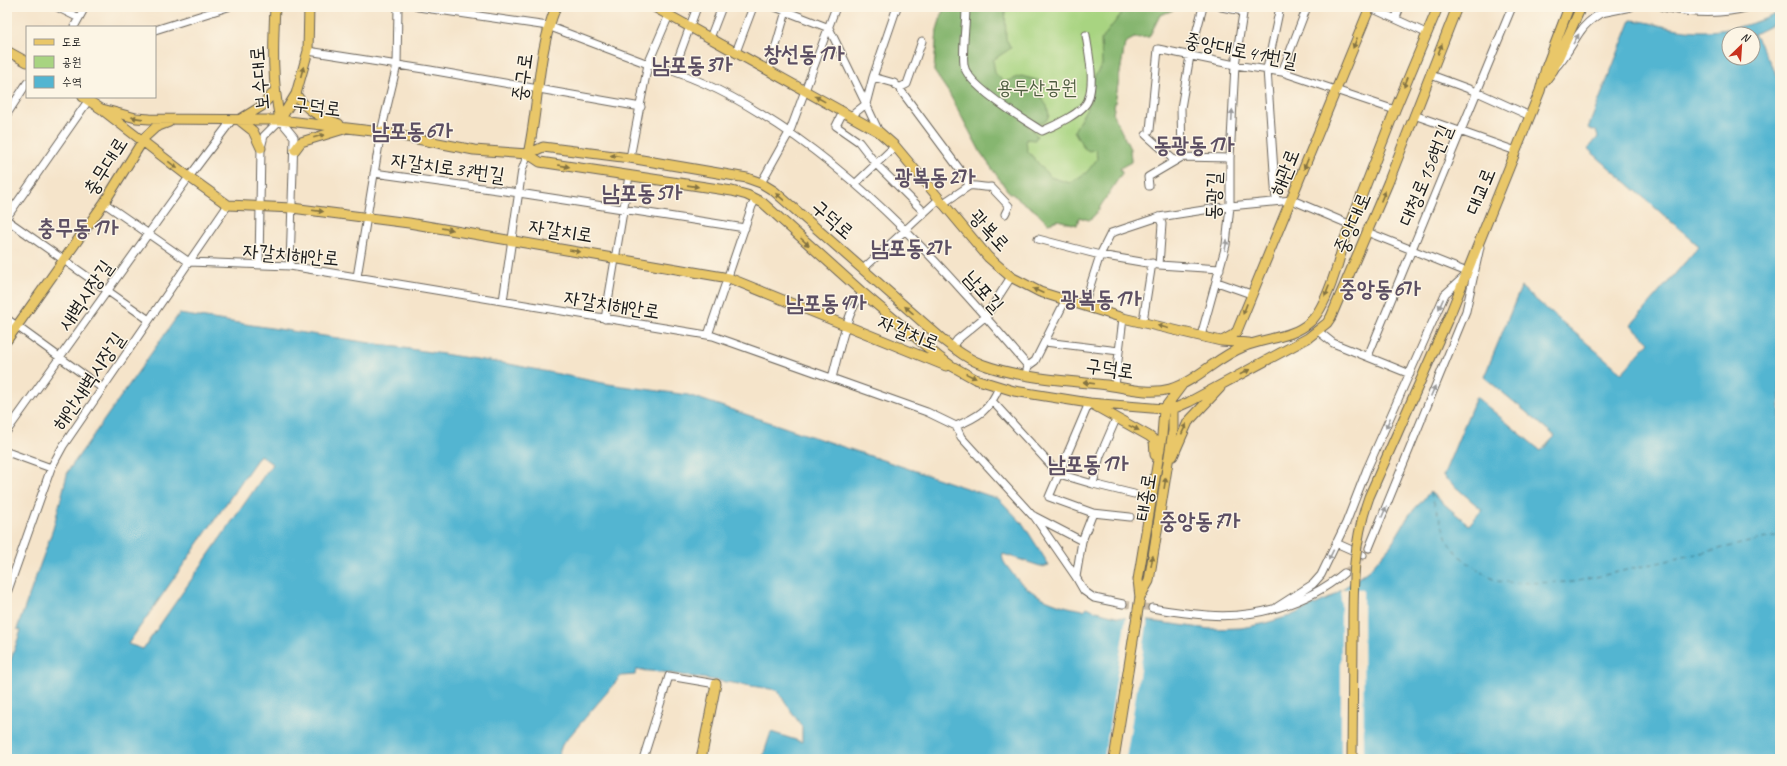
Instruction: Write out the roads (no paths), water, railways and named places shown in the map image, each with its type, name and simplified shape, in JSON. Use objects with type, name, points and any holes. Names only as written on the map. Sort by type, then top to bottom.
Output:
[{"type":"main road","name":"보수대로","points":[[275,7],[272,51],[274,92],[280,120]]},
{"type":"main road","name":"보수대로","points":[[280,120],[296,94],[308,52],[309,7]]},
{"type":"main road","name":"중구로","points":[[528,154],[533,134],[538,88],[548,26],[556,7]]},
{"type":"main road","name":"광복로","points":[[654,7],[666,12],[690,27],[879,132],[895,146],[940,202],[988,257],[1011,277],[1040,292],[1123,318],[1143,321],[1221,341],[1252,343]]},
{"type":"main road","name":"해관로","points":[[1221,341],[1234,335],[1237,331],[1251,294],[1292,200],[1369,7]]},
{"type":"main road","name":"중앙대로","points":[[1183,384],[1228,354],[1252,343],[1294,333],[1313,318],[1320,307],[1339,262],[1351,225],[1395,110],[1438,7]]},
{"type":"main road","name":"중앙대로","points":[[1168,407],[1225,382],[1318,331],[1327,323],[1334,312],[1368,232],[1457,7]]},
{"type":"main road","name":"대교로","points":[[1352,759],[1353,574],[1361,519],[1368,497],[1451,312],[1484,231],[1542,85],[1546,68],[1569,7]]},
{"type":"main road","name":"대교로","points":[[1542,85],[1553,70],[1581,7]]},
{"type":"main road","points":[[7,51],[26,61]]},
{"type":"main road","points":[[261,148],[253,131],[236,120],[262,106],[274,92]]},
{"type":"main road","points":[[296,94],[300,101],[312,112],[347,128]]},
{"type":"main road","name":"구덕로","points":[[86,99],[102,109],[136,118],[174,120],[280,120],[381,132],[474,150],[528,154],[543,147],[630,158],[734,175],[761,183],[774,191],[952,347],[983,365],[1027,370],[1115,386],[1156,391],[1170,389],[1183,384]]},
{"type":"main road","points":[[102,109],[189,177],[228,205]]},
{"type":"main road","points":[[102,109],[126,132],[132,142],[131,156],[124,172]]},
{"type":"main road","name":"충무대로","points":[[7,340],[104,203],[142,141],[156,128],[174,120]]},
{"type":"main road","points":[[295,150],[301,142],[347,128]]},
{"type":"main road","name":"구덕로","points":[[528,154],[540,162],[732,191],[756,199],[862,293],[939,357],[975,379],[999,387],[1089,403],[1168,407]]},
{"type":"main road","name":"자갈치로","points":[[228,205],[292,208],[367,217],[616,257],[729,278],[926,358],[957,369]]},
{"type":"main road","points":[[1168,464],[1175,454],[1188,422],[1225,382]]},
{"type":"main road","points":[[1156,391],[1168,407],[1183,384]]},
{"type":"main road","points":[[1089,403],[1154,440],[1157,470]]},
{"type":"main road","name":"태종로","points":[[1140,597],[1149,581],[1168,464],[1173,430],[1168,407]]},
{"type":"main road","name":"태종로","points":[[1114,759],[1140,597],[1138,580],[1168,407]]},
{"type":"main road","points":[[701,759],[716,684]]},
{"type":"street","points":[[57,7],[79,18]]},
{"type":"street","points":[[75,26],[85,7]]},
{"type":"street","points":[[156,30],[228,7]]},
{"type":"street","points":[[357,277],[381,132],[397,65],[398,7]]},
{"type":"street","name":"남포길","points":[[418,7],[445,9],[548,26],[648,64],[674,70],[733,96],[790,132],[856,183],[905,229],[986,316],[1027,370]]},
{"type":"street","points":[[674,70],[697,7]]},
{"type":"street","points":[[710,38],[722,7]]},
{"type":"street","points":[[736,52],[753,7]]},
{"type":"street","points":[[776,7],[829,28],[879,132]]},
{"type":"street","points":[[761,183],[790,132],[836,7]]},
{"type":"street","points":[[897,7],[873,77],[866,104],[847,114],[836,126],[859,142],[876,164],[924,212]]},
{"type":"street","points":[[966,7],[964,67],[971,77],[1000,104],[1042,131],[1077,112],[1088,101],[1091,73],[1086,35]]},
{"type":"street","points":[[1182,157],[1181,108],[1190,56],[1203,7]]},
{"type":"street","points":[[1221,7],[1244,9]]},
{"type":"street","points":[[1276,202],[1267,69],[1280,7]]},
{"type":"street","points":[[1282,72],[1307,7]]},
{"type":"street","points":[[1369,7],[1426,33]]},
{"type":"street","points":[[1396,18],[1400,7]]},
{"type":"street","points":[[1560,30],[1564,7]]},
{"type":"street","points":[[1553,70],[1564,59],[1580,32],[1597,16],[1601,13],[1631,7]]},
{"type":"street","points":[[1663,7],[1705,14],[1733,12],[1750,7]]},
{"type":"street","name":"대청로156번길","points":[[1368,356],[1461,132],[1510,8]]},
{"type":"street","name":"동광길","points":[[1201,336],[1226,245],[1230,206],[1230,158],[1234,65],[1244,9]]},
{"type":"street","points":[[769,70],[786,11]]},
{"type":"street","points":[[630,158],[641,107],[648,64],[666,12]]},
{"type":"street","points":[[899,88],[907,84],[922,42]]},
{"type":"street","name":"중앙대로41번길","points":[[1174,160],[1148,133],[1158,49],[1234,65],[1282,72],[1395,110]]},
{"type":"street","points":[[308,52],[538,88],[641,107]]},
{"type":"street","points":[[1431,75],[1477,92],[1530,116]]},
{"type":"street","points":[[873,77],[894,83],[899,88],[966,178],[969,186]]},
{"type":"street","points":[[7,113],[26,84]]},
{"type":"street","points":[[86,99],[7,219],[149,320]]},
{"type":"street","points":[[1414,115],[1516,151]]},
{"type":"street","points":[[189,177],[236,120]]},
{"type":"street","points":[[259,265],[261,148],[264,136],[280,120],[294,137],[295,150],[290,266]]},
{"type":"street","points":[[856,183],[895,146]]},
{"type":"street","name":"자갈치로37번길","points":[[503,301],[518,193],[522,170],[528,154]]},
{"type":"street","points":[[1149,186],[1148,177],[1174,160],[1182,157],[1230,158]]},
{"type":"street","name":"자갈치로37번길","points":[[374,173],[518,193]]},
{"type":"street","points":[[605,319],[629,176]]},
{"type":"street","name":"새벽시장길","points":[[7,431],[189,177]]},
{"type":"street","points":[[863,269],[924,212],[969,186],[976,185],[982,188],[991,187],[1009,206],[1005,214]]},
{"type":"street","points":[[518,193],[745,228]]},
{"type":"street","points":[[708,335],[756,199]]},
{"type":"street","points":[[1084,305],[1100,255],[1111,233],[1159,217],[1230,206],[1292,200],[1351,225]]},
{"type":"street","points":[[104,203],[189,262]]},
{"type":"street","name":"해안새벽시장길","points":[[7,592],[51,468],[63,446],[228,205]]},
{"type":"street","points":[[1143,321],[1156,264],[1162,224],[1159,217]]},
{"type":"street","points":[[1370,548],[1466,311],[1484,231]]},
{"type":"street","points":[[1277,607],[1313,584],[1321,575],[1445,294],[1466,274],[1368,232]]},
{"type":"street","points":[[1038,239],[1100,255],[1156,264],[1220,269]]},
{"type":"street","name":"자갈치해안로","points":[[189,262],[290,266],[708,335],[927,412],[956,426]]},
{"type":"street","points":[[952,347],[957,340],[986,316],[1011,277]]},
{"type":"street","points":[[1217,282],[1251,294]]},
{"type":"street","points":[[847,326],[849,317],[862,293]]},
{"type":"street","points":[[1027,370],[1035,361],[1065,300]]},
{"type":"street","points":[[1115,386],[1123,318]]},
{"type":"street","points":[[7,320],[102,388]]},
{"type":"street","name":"자갈치로","points":[[832,378],[847,326]]},
{"type":"street","points":[[1318,331],[1333,343],[1410,374]]},
{"type":"street","points":[[1045,342],[1119,352]]},
{"type":"street","points":[[999,387],[993,402],[976,418],[956,426],[961,437],[1032,515],[1076,577],[1084,591],[1094,598],[1124,604]]},
{"type":"street","points":[[993,402],[1059,474],[1134,494]]},
{"type":"street","points":[[1089,403],[1049,497],[1093,513],[1130,517]]},
{"type":"street","points":[[1093,484],[1100,456],[1116,419]]},
{"type":"street","points":[[7,452],[51,468]]},
{"type":"street","points":[[1076,577],[1082,541],[1093,513]]},
{"type":"street","points":[[1032,515],[1082,541]]},
{"type":"street","points":[[1336,543],[1363,556]]},
{"type":"street","points":[[1152,608],[1208,616],[1244,615],[1277,607],[1310,596],[1332,584],[1344,573]]},
{"type":"street","points":[[643,759],[669,676],[716,684]]},
{"type":"water","points":[[1780,12],[1780,21],[1761,30],[1761,26],[1744,26]]},
{"type":"water","points":[[1631,20],[1692,31],[1721,30],[1721,66],[1761,66],[1761,46],[1780,80],[1780,759],[762,759],[771,732],[802,742],[802,727],[777,690],[662,672],[636,670],[635,675],[621,676],[562,745],[557,759],[7,759],[7,671],[21,630],[17,629],[53,529],[68,471],[179,314],[509,364],[608,384],[688,395],[999,499],[1023,524],[1049,565],[1043,567],[1003,554],[1004,562],[1016,578],[1024,585],[1033,592],[1052,602],[1084,610],[1087,607],[1096,611],[1120,617],[1209,629],[1241,628],[1290,616],[1330,598],[1369,570],[1391,545],[1409,515],[1430,492],[1469,525],[1482,510],[1443,476],[1476,397],[1541,451],[1555,436],[1484,377],[1521,287],[1622,373],[1649,342],[1631,325],[1699,246],[1588,149],[1598,137],[1596,131],[1588,128]],"holes":[[[260,455],[272,464],[143,649],[128,644]]]},
{"type":"tunnel","points":[[1344,573],[1357,563],[1369,548]]},
{"type":"tunnel","points":[[1123,604],[1152,608]]},
{"type":"district","name":"창선동1가","points":[[804,53]]},
{"type":"district","name":"남포동3가","points":[[692,64]]},
{"type":"district","name":"남포동6가","points":[[412,130]]},
{"type":"district","name":"동광동1가","points":[[1194,144]]},
{"type":"district","name":"광복동2가","points":[[935,176]]},
{"type":"district","name":"남포동5가","points":[[642,192]]},
{"type":"district","name":"충무동1가","points":[[78,227]]},
{"type":"district","name":"남포동2가","points":[[911,247]]},
{"type":"district","name":"중앙동6가","points":[[1380,288]]},
{"type":"district","name":"광복동1가","points":[[1101,298]]},
{"type":"district","name":"남포동4가","points":[[826,302]]},
{"type":"district","name":"남포동1가","points":[[1088,463]]},
{"type":"district","name":"중앙동7가","points":[[1200,520]]},
{"type":"park label","name":"용두산공원","points":[[1037,87]]}]
